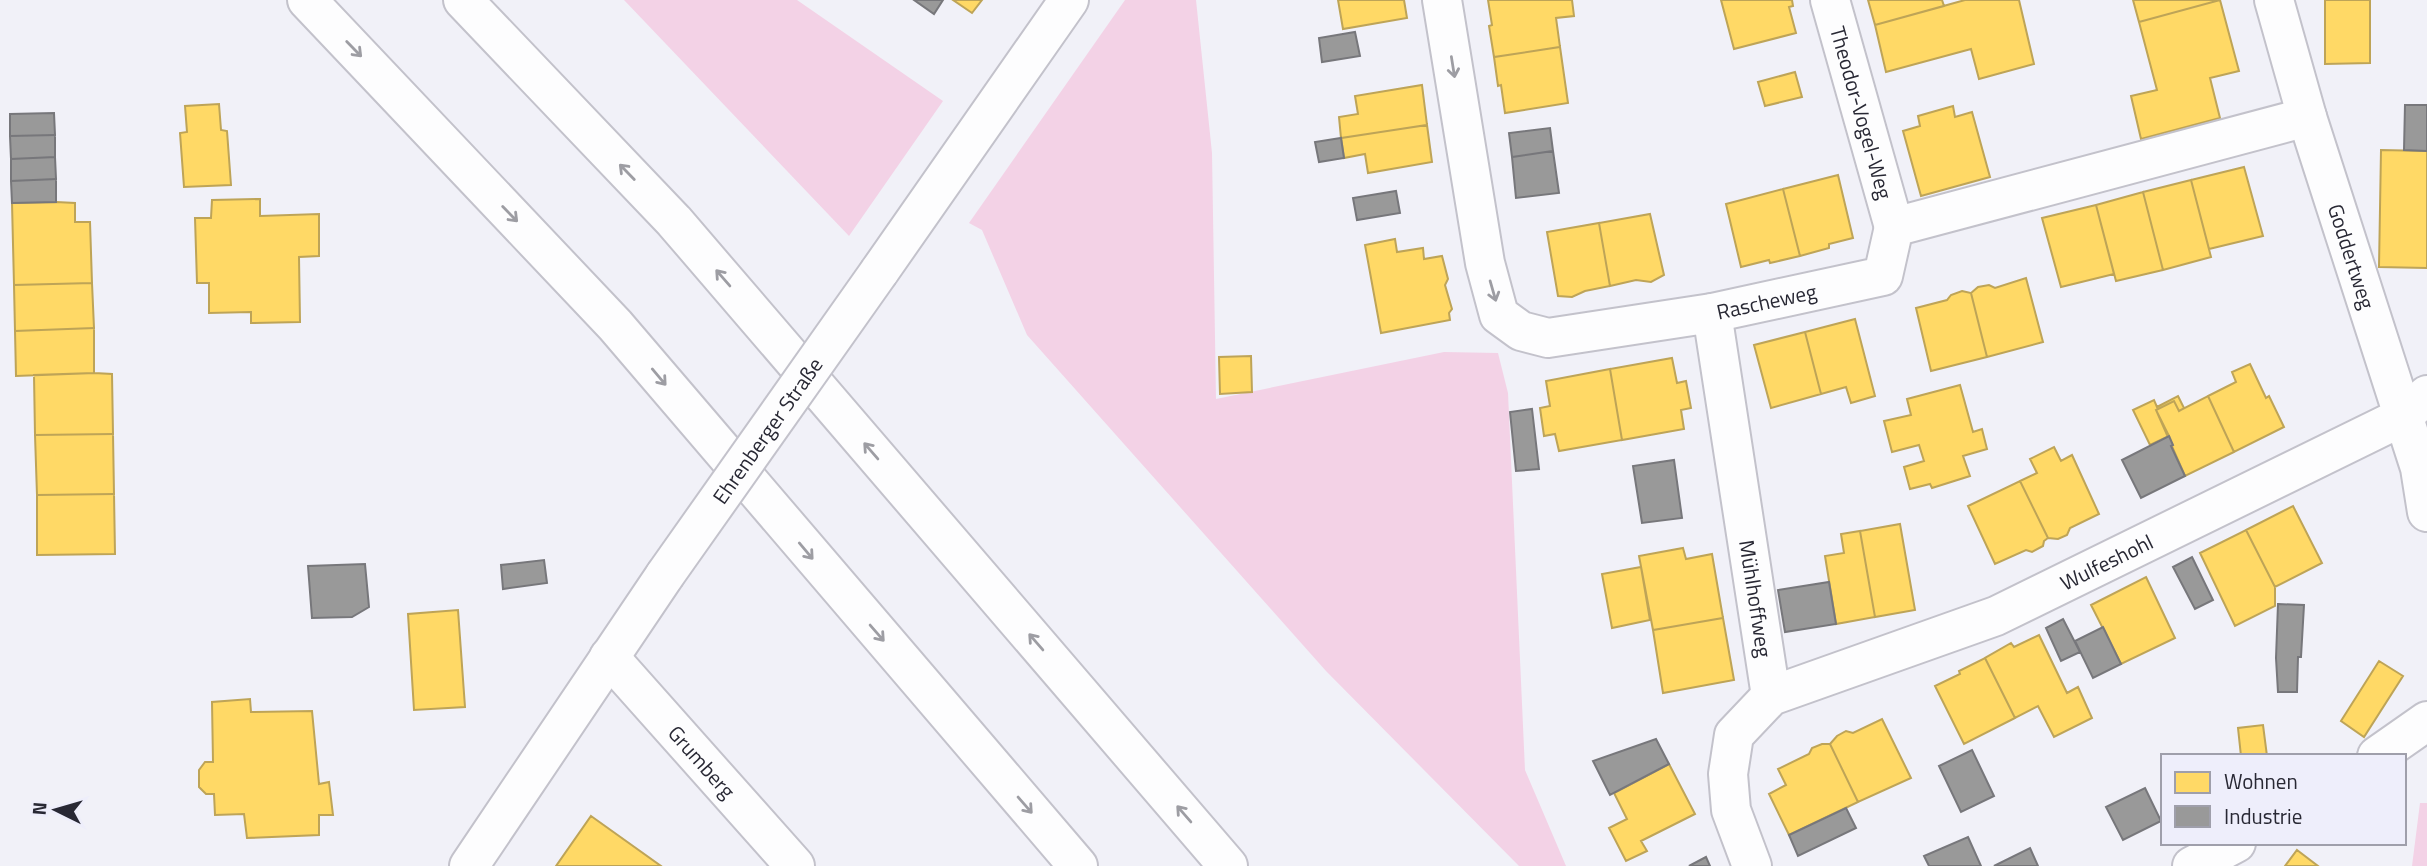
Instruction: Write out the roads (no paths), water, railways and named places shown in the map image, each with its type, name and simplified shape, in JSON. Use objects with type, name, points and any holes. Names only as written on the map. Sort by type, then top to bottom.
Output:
[{"type":"main road","points":[[307,0],[615,325],[1078,866]]},
{"type":"main road","points":[[463,0],[674,221],[1228,866]]},
{"type":"main road","name":"Ehrenberger Straße","points":[[468,866],[665,575],[1069,0]]},
{"type":"main road","name":"Rascheweg","points":[[1442,0],[1485,264],[1499,315],[1521,331],[1548,338],[1712,313],[1883,276],[1894,227]]},
{"type":"main road","name":"Theodor-Vogel-Weg","points":[[1830,0],[1894,227]]},
{"type":"main road","name":"Goddertweg","points":[[2274,0],[2307,117],[2415,406],[2427,512]]},
{"type":"main road","points":[[1894,227],[2307,117]]},
{"type":"main road","name":"Mühlhoffweg","points":[[1712,313],[1771,696]]},
{"type":"main road","name":"Wulfeshohl","points":[[1771,696],[1996,616],[2415,406]]},
{"type":"main road","name":"Grumberg","points":[[609,657],[795,866]]},
{"type":"main road","points":[[1752,866],[1731,810],[1728,774],[1734,735],[1771,696]]},
{"type":"main road","points":[[2380,754],[2427,721]]},
{"type":"main road","points":[[2192,866],[2232,845]]}]
